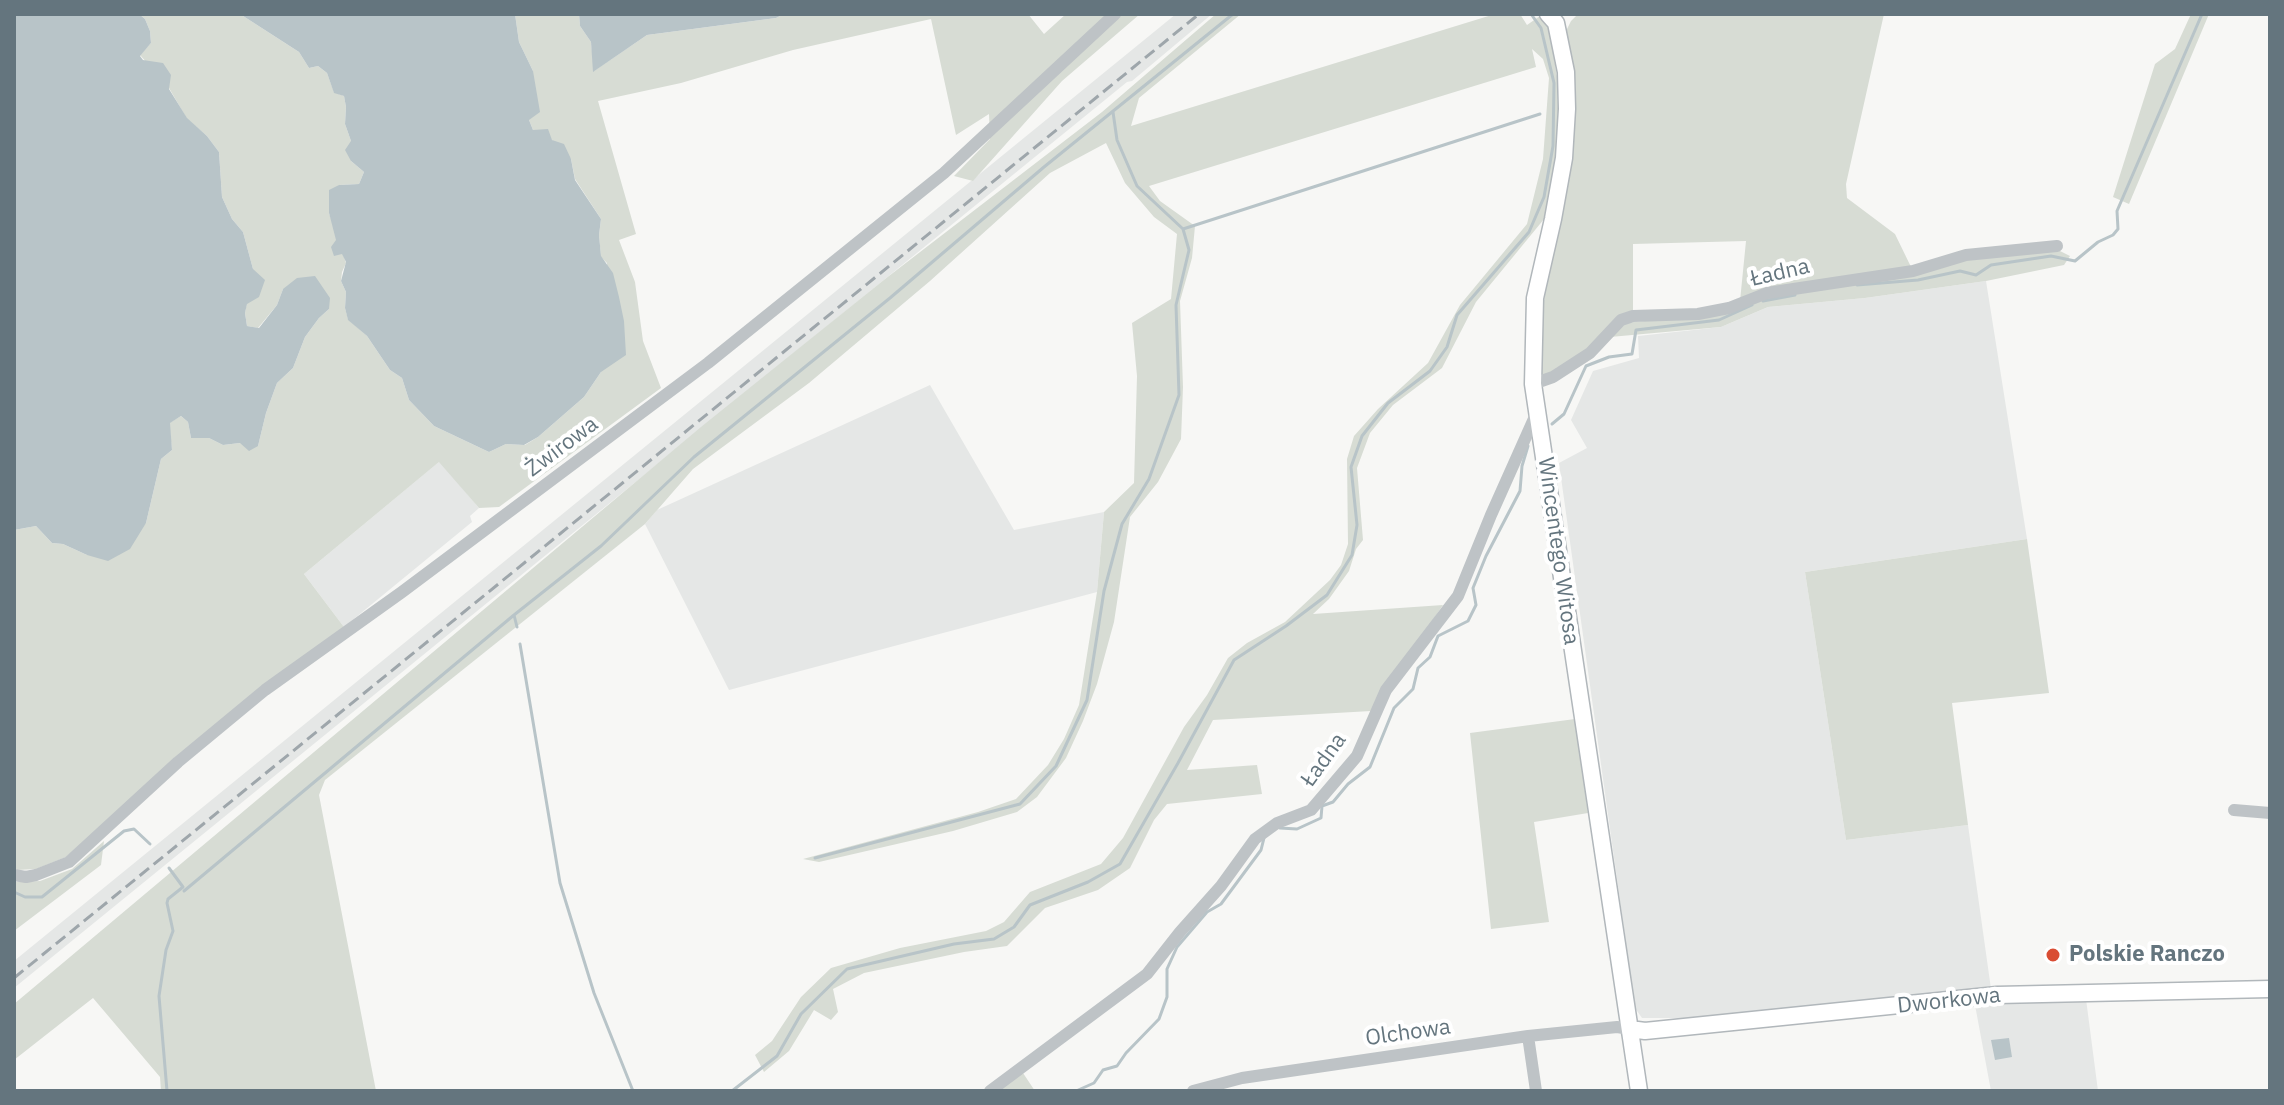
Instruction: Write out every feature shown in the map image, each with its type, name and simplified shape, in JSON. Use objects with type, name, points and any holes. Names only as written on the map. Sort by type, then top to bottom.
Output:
[{"type":"street","name":"Żwirowa","points":[[14,875],[36,875],[69,862],[178,762],[265,690],[402,592],[708,363],[944,173],[1115,14]]},
{"type":"street","name":"Wincentego Witosa","points":[[1557,17],[1566,72],[1564,158],[1535,298],[1533,384],[1639,1091]]},
{"type":"street","name":"Ładna","points":[[1533,384],[1553,377],[1590,353],[1621,320],[1633,316],[1698,314],[1729,308],[1767,293],[1913,271],[1966,255],[2057,246]]},
{"type":"street","name":"Ładna","points":[[990,1091],[1147,974],[1221,886],[1255,839],[1277,823],[1311,810],[1357,756],[1386,690],[1458,596],[1537,412]]},
{"type":"street","points":[[2234,810],[2270,813]]},
{"type":"street","name":"Dworkowa","points":[[1630,1029],[1645,1031],[1997,995],[2270,989]]},
{"type":"street","name":"Olchowa","points":[[1193,1091],[1242,1078],[1528,1036],[1617,1027],[1630,1029]]},
{"type":"street","points":[[1528,1036],[1536,1091]]},
{"type":"shaded area","points":[[14,14],[139,14],[145,19],[151,43],[140,56],[143,60],[163,63],[171,75],[169,89],[187,118],[219,152],[222,197],[232,219],[243,232],[253,269],[265,280],[259,297],[247,304],[247,326],[259,328],[277,305],[283,289],[297,278],[315,276],[330,298],[329,309],[305,337],[293,368],[277,383],[258,446],[249,451],[240,443],[223,445],[209,438],[191,438],[188,422],[181,416],[170,423],[172,450],[161,459],[146,523],[130,549],[108,561],[63,544],[52,543],[36,526],[14,530]]},
{"type":"shaded area","points":[[139,14],[240,14],[299,52],[309,68],[318,66],[327,73],[334,92],[344,96],[351,161],[364,172],[359,184],[339,185],[329,213],[346,263],[341,281],[346,292],[348,319],[367,336],[390,370],[402,378],[409,400],[434,426],[489,452],[506,444],[525,445],[538,437],[584,397],[601,372],[607,263],[601,257],[601,219],[575,179],[571,159],[552,140],[533,130],[529,120],[533,71],[519,42],[515,14],[579,14],[580,26],[591,42],[594,71],[647,35],[776,18],[784,14],[1028,14],[1044,34],[1066,14],[1140,14],[1062,81],[973,181],[954,176],[990,139],[989,114],[956,135],[931,19],[793,50],[681,83],[598,101],[636,234],[619,240],[635,282],[643,341],[661,388],[499,507],[479,508],[439,462],[304,574],[344,627],[66,857],[36,869],[17,870],[14,866],[14,530],[36,526],[52,543],[63,544],[87,555],[146,523],[161,459],[172,450],[169,423],[181,416],[188,422],[191,438],[209,438],[223,445],[240,443],[258,446],[277,383],[293,368],[305,337],[329,309],[283,289],[277,305],[258,328],[247,326],[245,313],[253,269],[243,232],[232,219],[222,197],[219,152],[207,136],[187,119],[169,88],[140,55],[151,43],[150,31]]},
{"type":"shaded area","points":[[240,14],[515,14],[519,42],[533,71],[540,112],[529,120],[533,130],[548,129],[552,140],[564,144],[575,180],[601,219],[601,256],[613,273],[624,321],[626,355],[601,372],[584,397],[538,437],[524,445],[506,444],[489,452],[434,426],[409,400],[402,378],[390,370],[367,336],[348,320],[346,292],[341,281],[346,262],[342,254],[334,256],[331,247],[336,240],[329,213],[329,190],[339,185],[359,184],[364,172],[351,161],[345,150],[351,141],[345,124],[344,96],[334,93],[327,73],[318,66],[309,68],[299,52]]},
{"type":"shaded area","points":[[579,14],[784,14],[776,18],[647,35],[593,72],[591,42],[580,26]]},
{"type":"shaded area","points":[[1176,14],[1212,14],[14,988],[14,961]]},
{"type":"shaded area","points":[[1216,14],[1241,14],[1139,98],[1131,126],[1495,14],[1520,14],[1527,25],[1540,16],[1549,28],[1557,76],[1558,110],[1549,213],[1476,302],[1442,368],[1393,405],[1370,433],[1357,468],[1363,540],[1356,549],[1349,571],[1329,599],[1313,614],[1443,605],[1371,711],[1213,720],[1187,770],[1257,765],[1262,794],[1167,804],[1154,820],[1130,868],[1098,890],[1045,908],[1007,946],[864,973],[833,989],[838,1012],[831,1020],[814,1010],[789,1051],[764,1072],[755,1055],[772,1041],[801,997],[831,968],[900,948],[986,931],[1004,922],[1030,892],[1101,864],[1123,838],[1184,727],[1228,658],[1247,643],[1285,622],[1330,580],[1341,565],[1348,544],[1347,459],[1354,436],[1428,363],[1460,305],[1527,224],[1543,159],[1549,78],[1543,59],[1532,49],[1536,67],[1149,186],[1160,201],[1195,226],[1192,258],[1180,301],[1181,439],[1158,482],[1130,517],[1114,622],[1083,721],[1066,758],[1037,797],[1017,812],[953,831],[819,862],[803,859],[1016,799],[1048,765],[1079,705],[1097,592],[1104,512],[1134,483],[1137,376],[1132,323],[1171,299],[1177,234],[1154,217],[1125,183],[1106,143],[1050,173],[930,281],[809,383],[693,469],[645,524],[325,780],[319,795],[376,1091],[161,1091],[160,1077],[93,998],[14,1060],[14,1004],[701,427],[885,279],[1102,112]]},
{"type":"shaded area","points":[[1578,14],[1884,14],[1846,184],[1847,198],[1895,234],[1912,269],[1740,301],[1746,241],[1633,244],[1633,314],[1553,375],[1542,375],[1542,319],[1546,283],[1572,157],[1575,110],[1566,31]]},
{"type":"shaded area","points":[[2191,14],[2209,14],[2129,204],[2113,197],[2155,64],[2175,49]]},
{"type":"shaded area","points":[[2058,250],[2070,256],[2064,265],[1986,281],[1865,298],[1768,307],[1721,327],[1610,337],[1624,323],[1699,316],[1767,295],[1967,258]]},
{"type":"shaded area","points":[[1986,281],[2027,539],[1805,572],[1846,840],[1968,825],[1991,989],[1685,1021],[1642,1018],[1635,1008],[1559,463],[1587,448],[1571,420],[1593,371],[1639,358],[1638,336],[1721,327],[1768,307],[1865,298]]},
{"type":"shaded area","points":[[930,385],[1014,530],[1104,512],[1097,592],[729,690],[645,524],[657,510]]},
{"type":"shaded area","points":[[440,461],[479,508],[470,516],[472,522],[344,627],[304,574]]},
{"type":"shaded area","points":[[2027,539],[2049,693],[1952,703],[1968,825],[1846,840],[1805,572]]},
{"type":"shaded area","points":[[1575,719],[1588,813],[1534,822],[1549,922],[1491,929],[1470,733]]},
{"type":"shaded area","points":[[104,841],[101,865],[14,931],[14,882],[40,881],[72,869]]},
{"type":"shaded area","points":[[2086,999],[2098,1091],[1991,1091],[1975,1005]]},
{"type":"shaded area","points":[[2009,1038],[2012,1057],[1995,1060],[1991,1040]]},
{"type":"shaded area","points":[[1021,1070],[1035,1091],[992,1091]]},
{"type":"waterway","points":[[184,891],[601,546],[694,457],[1233,14]]},
{"type":"waterway","points":[[732,1091],[777,1056],[801,1014],[847,969],[954,944],[994,939],[1014,927],[1030,905],[1088,882],[1120,864],[1234,660],[1327,595],[1352,555],[1357,525],[1351,467],[1362,436],[1388,403],[1430,371],[1447,347],[1457,315],[1529,232],[1544,197],[1553,146],[1554,83],[1541,28],[1531,14]]},
{"type":"waterway","points":[[1857,285],[1918,280],[1960,271],[1976,275],[1991,265],[2051,256],[2075,261],[2098,242],[2113,235],[2118,229],[2117,211],[2202,14]]},
{"type":"waterway","points":[[815,858],[1020,804],[1056,766],[1087,700],[1104,591],[1122,524],[1149,479],[1179,395],[1176,305],[1189,250],[1183,229],[1137,186],[1117,140],[1113,112]]},
{"type":"waterway","points":[[1183,229],[1540,114]]},
{"type":"waterway","points":[[1763,301],[1795,295]]},
{"type":"waterway","points":[[1552,424],[1564,414],[1586,366],[1609,357],[1632,354],[1636,330],[1719,320],[1752,305]]},
{"type":"waterway","points":[[1280,828],[1297,829],[1321,818],[1322,806],[1333,802],[1348,784],[1370,767],[1394,708],[1413,689],[1418,668],[1430,657],[1438,636],[1468,621],[1476,605],[1473,588],[1520,491],[1522,466],[1528,446]]},
{"type":"waterway","points":[[514,615],[517,627]]},
{"type":"waterway","points":[[520,644],[560,883],[594,993],[633,1091]]},
{"type":"waterway","points":[[14,892],[25,897],[42,897],[124,831],[134,829],[150,844]]},
{"type":"waterway","points":[[1076,1091],[1094,1083],[1103,1070],[1117,1066],[1159,1019],[1167,997],[1167,969],[1177,947],[1207,912],[1221,904],[1261,850],[1264,838]]},
{"type":"waterway","points":[[167,1091],[159,996],[166,950],[173,931],[167,903],[183,887],[169,868]]},
{"type":"railway","points":[[14,978],[1199,14]]},
{"type":"place","name":"Polskie Ranczo","points":[[2053,955]]}]
